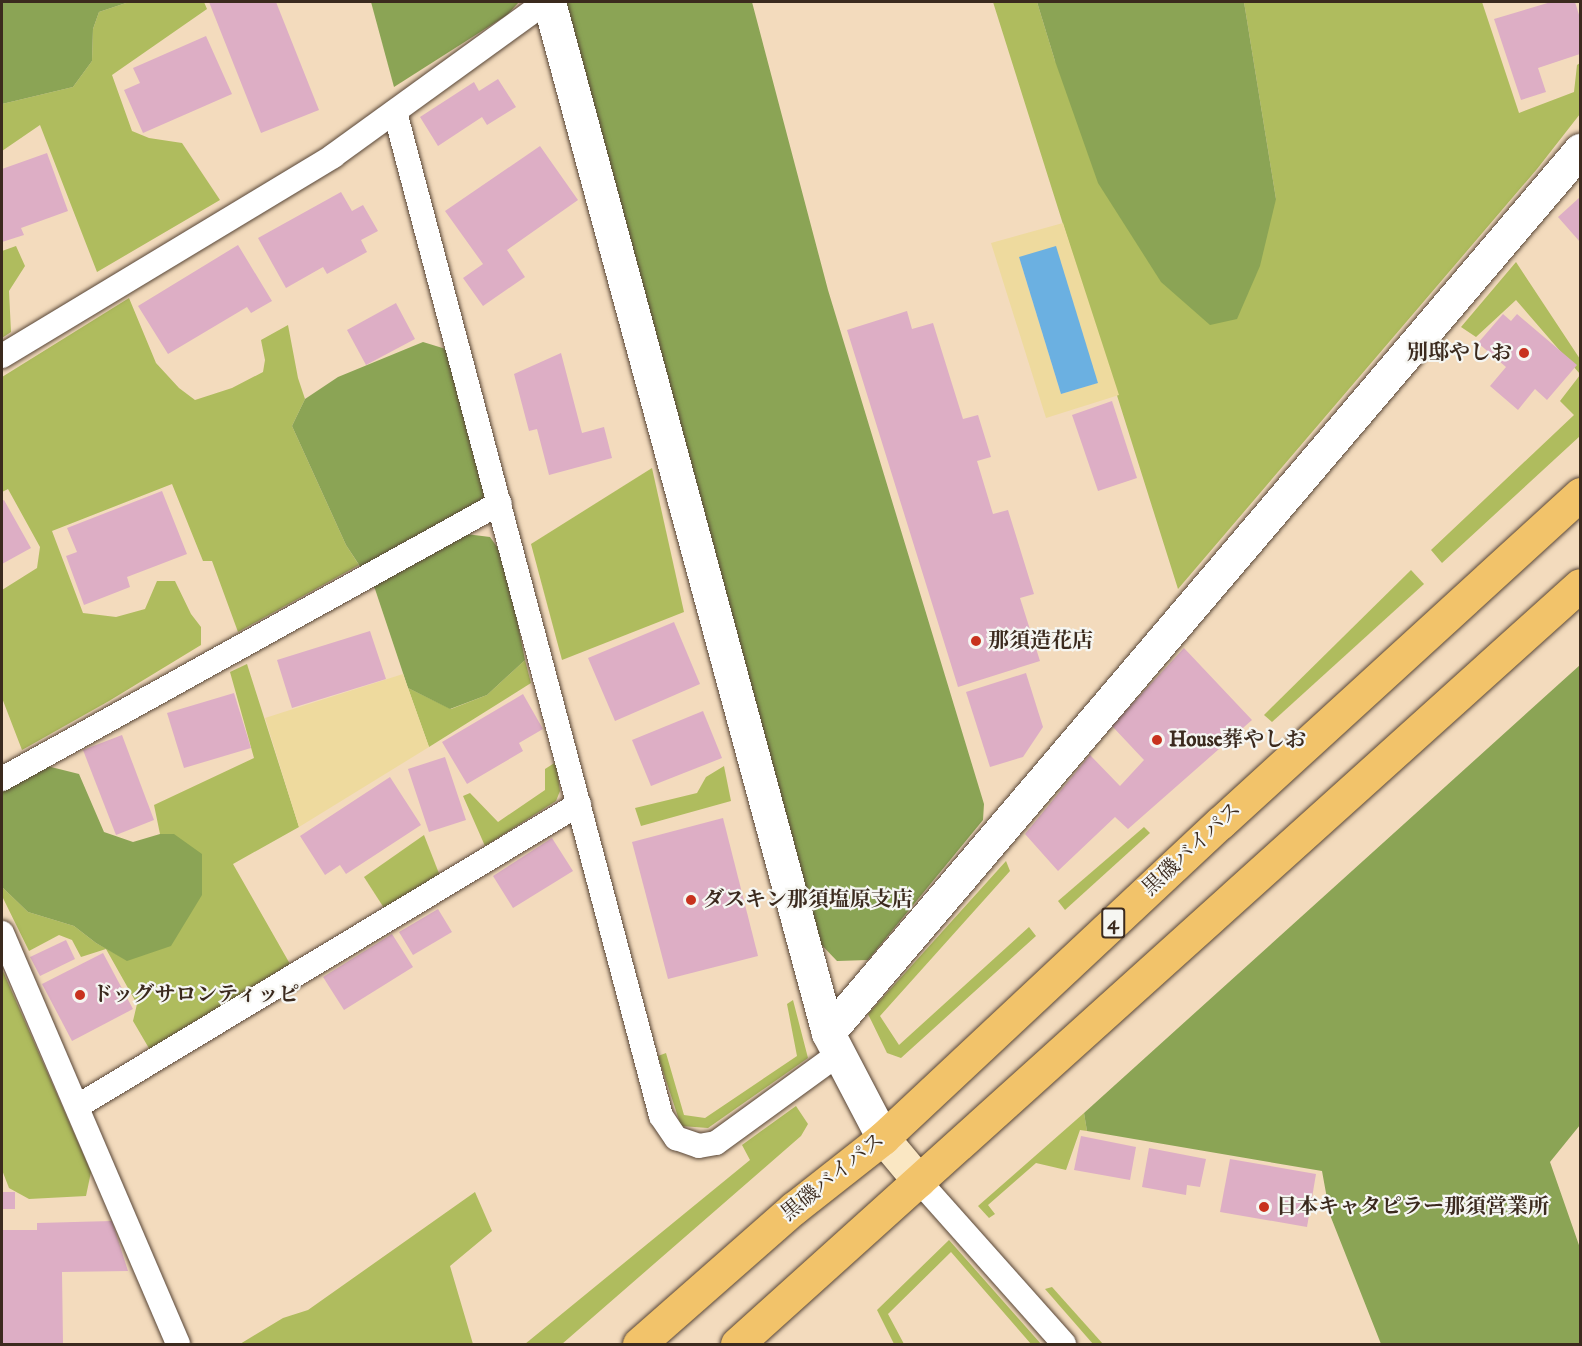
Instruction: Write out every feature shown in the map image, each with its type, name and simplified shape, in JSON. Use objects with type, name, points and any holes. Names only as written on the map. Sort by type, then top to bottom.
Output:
[{"type":"highway","name":"黒磯バイパス","points":[[639,1344],[794,1208],[883,1138],[1220,823],[1581,494]]},
{"type":"highway","points":[[737,1344],[1581,585]]},
{"type":"street","points":[[548,2],[833,1044],[883,1138],[919,1182]]},
{"type":"street","points":[[833,1044],[1581,150]]},
{"type":"lane","points":[[2,356],[333,156],[548,2]]},
{"type":"lane","points":[[395,112],[661,1116],[676,1138],[699,1146],[716,1143],[833,1044]]},
{"type":"lane","points":[[2,779],[500,503]]},
{"type":"lane","points":[[78,1106],[579,804]]},
{"type":"lane","points":[[2,933],[178,1344]]},
{"type":"lane","points":[[919,1182],[1064,1344]]},
{"type":"green space","points":[[2,2],[129,2],[99,12],[93,29],[92,61],[73,87],[2,104]]},
{"type":"green space","points":[[129,2],[204,2],[207,9],[112,75],[132,131],[149,138],[182,143],[220,200],[97,272],[40,125],[2,151],[2,104],[73,87],[92,61],[93,29],[99,12]]},
{"type":"green space","points":[[371,2],[519,2],[507,15],[394,87]]},
{"type":"green space","points":[[562,2],[752,2],[828,290],[984,804],[983,820],[868,960],[837,961],[815,938]]},
{"type":"green space","points":[[993,2],[1037,2],[1055,61],[1276,199],[1244,2],[1482,2],[1519,113],[1574,92],[1577,65],[1580,63],[1580,114],[1537,169],[1178,589]]},
{"type":"green space","points":[[1037,2],[1244,2],[1276,199],[1260,266],[1237,319],[1210,325],[1161,282],[1098,183]]},
{"type":"green space","points":[[16,246],[25,266],[9,291],[11,332],[2,338],[2,251]]},
{"type":"green space","points":[[1516,262],[1580,359],[1580,374],[1516,300],[1476,337],[1461,327]]},
{"type":"green space","points":[[129,298],[156,363],[179,388],[195,400],[232,388],[263,372],[265,360],[261,340],[288,325],[298,378],[305,399],[292,426],[346,545],[359,565],[238,632],[212,561],[203,561],[172,484],[52,531],[83,613],[116,617],[145,609],[157,581],[175,581],[191,614],[201,627],[201,645],[22,750],[2,698],[2,590],[37,568],[40,547],[8,489],[2,492],[2,377]]},
{"type":"green space","points":[[423,342],[449,350],[491,492],[466,534],[490,537],[505,558],[525,660],[487,695],[450,709],[408,688],[375,589],[346,545],[292,426],[305,399],[338,377]]},
{"type":"green space","points":[[1580,375],[1580,436],[1442,563],[1431,550],[1574,415],[1560,401]]},
{"type":"green space","points":[[652,468],[684,612],[562,660],[531,544]]},
{"type":"green space","points":[[1411,570],[1424,584],[1272,722],[1264,715]]},
{"type":"green space","points":[[525,660],[531,683],[429,747],[408,688],[451,709],[487,695]]},
{"type":"green space","points":[[247,664],[299,827],[233,864],[290,964],[150,1050],[133,1021],[137,1004],[106,949],[81,957],[72,940],[59,935],[29,951],[2,896],[2,887],[28,912],[74,926],[96,943],[127,960],[174,834],[160,834],[154,805],[254,758],[230,672]]},
{"type":"green space","points":[[1580,665],[1580,1125],[1550,1162],[1580,1248],[1580,1344],[1381,1344],[1330,1215],[1322,1171],[1087,1131],[1084,1113]]},
{"type":"green space","points":[[19,759],[79,774],[104,832],[133,842],[160,834],[174,834],[202,854],[202,895],[171,946],[127,961],[96,943],[74,926],[28,912],[2,887],[2,767]]},
{"type":"green space","points":[[556,762],[560,791],[556,801],[485,846],[463,796],[470,793],[498,822],[545,790],[545,769]]},
{"type":"green space","points":[[724,766],[731,801],[641,826],[635,808],[697,793],[706,777]]},
{"type":"green space","points":[[1144,827],[1150,833],[1065,910],[1058,901]]},
{"type":"green space","points":[[424,835],[440,876],[384,908],[364,877]]},
{"type":"green space","points":[[1006,861],[1010,871],[880,1016],[899,1045],[1029,927],[1036,936],[901,1058],[887,1053],[868,1014]]},
{"type":"green space","points":[[2,969],[91,1172],[86,1196],[29,1199],[9,1188],[2,1170]]},
{"type":"green space","points":[[793,1000],[808,1058],[708,1128],[681,1126],[658,1056],[666,1053],[684,1115],[705,1118],[797,1056],[787,1004]]},
{"type":"green space","points":[[796,1106],[808,1124],[801,1136],[562,1344],[525,1344],[750,1160],[742,1145]]},
{"type":"green space","points":[[1084,1113],[1087,1131],[1080,1130],[1066,1170],[1036,1163],[988,1205],[995,1214],[989,1218],[978,1206]]},
{"type":"green space","points":[[475,1192],[492,1231],[450,1266],[473,1344],[240,1344],[283,1318],[308,1310]]},
{"type":"green space","points":[[949,1240],[1041,1344],[1031,1344],[951,1252],[888,1314],[904,1344],[894,1344],[877,1310]]},
{"type":"green space","points":[[1052,1287],[1103,1344],[1093,1344],[1045,1289]]},
{"type":"sand","points":[[1063,223],[1119,395],[1046,418],[991,243]],"holes":[[[1019,257],[1098,382],[1061,394]]]},
{"type":"sand","points":[[403,674],[429,747],[299,827],[265,718]]},
{"type":"water","points":[[1056,246],[1098,383],[1061,394],[1019,257]]},
{"type":"building","points":[[209,2],[276,2],[319,110],[261,133]]},
{"type":"building","points":[[1551,2],[1575,2],[1580,18],[1580,54],[1538,68],[1546,92],[1521,100],[1494,19]]},
{"type":"building","points":[[206,36],[232,94],[143,133],[124,90],[140,83],[133,68]]},
{"type":"building","points":[[498,79],[516,107],[487,125],[482,117],[438,146],[420,117],[474,82],[479,91]]},
{"type":"building","points":[[540,146],[578,200],[507,250],[525,277],[483,306],[463,278],[483,264],[445,211]]},
{"type":"building","points":[[47,153],[68,211],[21,228],[24,235],[2,242],[2,169]]},
{"type":"building","points":[[341,192],[352,211],[363,205],[378,231],[361,240],[367,252],[327,274],[323,267],[286,288],[258,238]]},
{"type":"building","points":[[1580,197],[1580,242],[1558,217]]},
{"type":"building","points":[[238,245],[272,301],[251,313],[247,307],[168,354],[138,306]]},
{"type":"building","points":[[396,303],[415,339],[366,365],[347,330]]},
{"type":"building","points":[[907,311],[912,329],[933,323],[963,419],[978,415],[991,457],[977,461],[993,514],[1008,510],[1034,594],[1020,598],[1040,661],[958,687],[847,330]]},
{"type":"building","points":[[1503,314],[1511,321],[1517,314],[1577,365],[1547,400],[1535,389],[1518,410],[1490,386],[1506,367],[1478,343]]},
{"type":"building","points":[[561,353],[582,433],[604,427],[612,458],[549,475],[537,429],[529,431],[514,374]]},
{"type":"building","points":[[1112,401],[1137,478],[1098,491],[1072,415]]},
{"type":"building","points":[[162,491],[187,554],[127,577],[130,587],[84,605],[66,556],[77,552],[67,528]]},
{"type":"building","points":[[4,500],[31,548],[2,564],[2,501]]},
{"type":"building","points":[[674,622],[700,684],[615,721],[588,658]]},
{"type":"building","points":[[370,631],[386,679],[292,708],[277,660]]},
{"type":"building","points":[[1184,648],[1252,720],[1128,829],[1115,817],[1058,871],[1025,834],[1090,755],[1120,786],[1144,760],[1112,726]]},
{"type":"building","points":[[1026,673],[1043,727],[1023,757],[990,767],[966,692]]},
{"type":"building","points":[[234,693],[251,748],[184,768],[167,713]]},
{"type":"building","points":[[523,694],[543,729],[519,743],[523,751],[467,784],[442,742]]},
{"type":"building","points":[[703,711],[722,758],[651,786],[632,740]]},
{"type":"building","points":[[122,735],[154,820],[116,835],[83,750]]},
{"type":"building","points":[[445,757],[466,820],[429,832],[408,769]]},
{"type":"building","points":[[390,777],[421,825],[346,874],[340,865],[325,875],[300,836]]},
{"type":"building","points":[[723,818],[758,956],[668,979],[632,842]]},
{"type":"building","points":[[552,838],[573,871],[513,908],[493,876]]},
{"type":"building","points":[[438,909],[452,932],[413,955],[399,932]]},
{"type":"building","points":[[392,934],[413,967],[344,1010],[323,977]]},
{"type":"building","points":[[66,940],[75,959],[40,976],[30,957]]},
{"type":"building","points":[[103,953],[133,1009],[72,1041],[42,984]]},
{"type":"building","points":[[1081,1136],[1136,1147],[1130,1180],[1074,1170]]},
{"type":"building","points":[[1149,1148],[1206,1159],[1200,1187],[1187,1185],[1186,1195],[1142,1187]]},
{"type":"building","points":[[1230,1159],[1316,1174],[1307,1227],[1220,1212]]},
{"type":"building","points":[[2,1192],[15,1192],[15,1209],[2,1209]]},
{"type":"building","points":[[112,1221],[128,1271],[62,1272],[63,1344],[2,1344],[2,1230],[37,1230],[37,1223]]},
{"type":"place","name":"別邸やしお","points":[[1524,353]]},
{"type":"place","name":"那須造花店","points":[[976,641]]},
{"type":"place","name":"House葬やしお","points":[[1157,740]]},
{"type":"place","name":"ダスキン那須塩原支店","points":[[691,900]]},
{"type":"place","name":"ドッグサロンティッピ","points":[[80,995]]},
{"type":"place","name":"日本キャタピラー那須営業所","points":[[1264,1207]]}]
